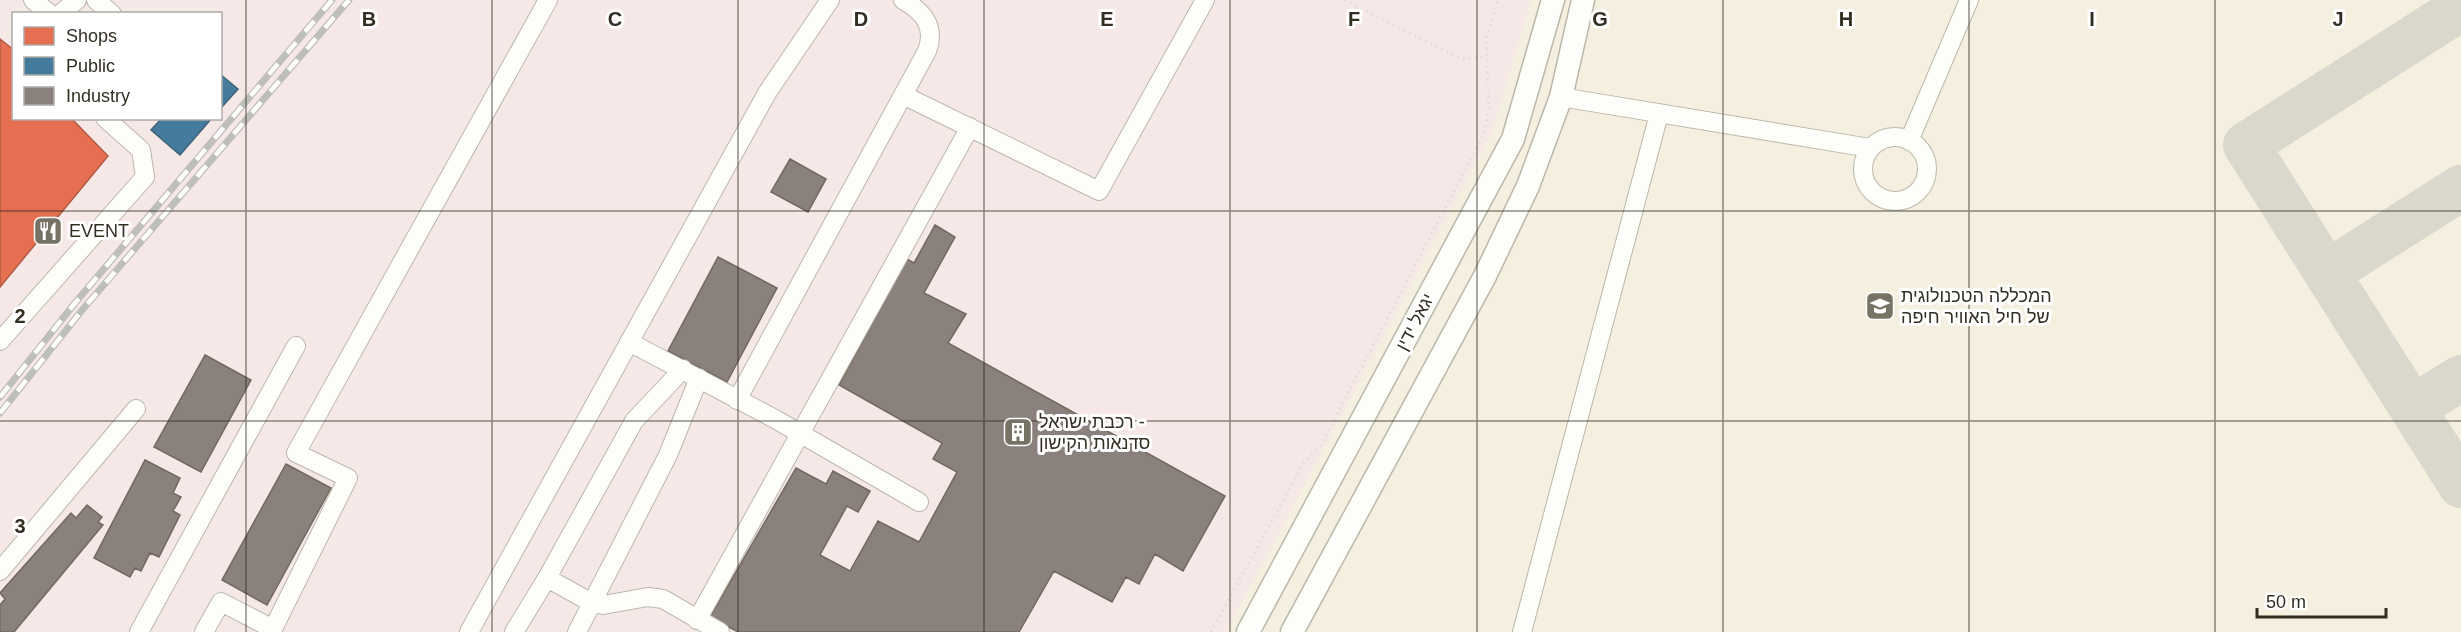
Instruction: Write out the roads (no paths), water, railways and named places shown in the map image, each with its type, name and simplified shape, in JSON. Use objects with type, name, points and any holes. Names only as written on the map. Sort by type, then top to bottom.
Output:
[{"type":"main road","name":"יגאל ידין","points":[[1248,632],[1513,139],[1553,0]]},
{"type":"main road","points":[[1292,632],[1485,276],[1528,186],[1561,98],[1583,0]]},
{"type":"street","points":[[33,0],[48,12]]},
{"type":"street","points":[[204,632],[221,602],[273,629],[348,478],[296,453],[548,0]]},
{"type":"street","points":[[469,632],[767,93],[830,0]]},
{"type":"street","points":[[737,400],[927,51],[932,35],[918,8],[903,0]]},
{"type":"street","points":[[903,95],[1099,191],[1205,0]]},
{"type":"street","points":[[1909,141],[1969,0]]},
{"type":"street","points":[[1561,98],[1870,148],[1889,138],[1909,141],[1924,156],[1926,177],[1915,195],[1895,202],[1884,200],[1868,187],[1862,167],[1870,148]]},
{"type":"street","points":[[1522,632],[1659,114]]},
{"type":"street","points":[[0,342],[145,177],[141,150],[107,120]]},
{"type":"street","points":[[697,620],[802,435],[970,127]]},
{"type":"street","points":[[629,342],[802,435],[919,502]]},
{"type":"street","points":[[139,632],[296,346]]},
{"type":"street","points":[[514,632],[547,578],[634,421],[691,374]]},
{"type":"street","points":[[577,632],[668,455],[691,374]]},
{"type":"street","points":[[0,571],[136,409]]},
{"type":"street","points":[[547,578],[592,603],[603,605],[648,597],[663,599],[720,632]]},
{"type":"railway","points":[[0,397],[75,303],[332,0]]},
{"type":"railway","points":[[0,413],[83,309],[349,0]]},
{"type":"place","name":"EVENT","points":[[48,231]]},
{"type":"place","name":"המכללה הטכנולוגית של חיל האוויר חיפה","points":[[1880,306]]},
{"type":"place","name":"רכבת ישראל - סדנאות הקישון","points":[[1018,432]]}]
